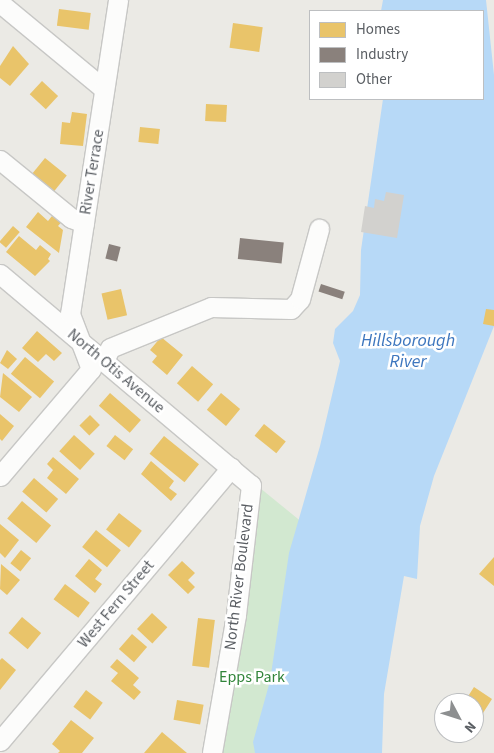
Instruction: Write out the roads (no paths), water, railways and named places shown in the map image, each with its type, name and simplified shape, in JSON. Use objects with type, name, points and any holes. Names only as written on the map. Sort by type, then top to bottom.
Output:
[{"type":"street","name":"River Terrace","points":[[0,476],[90,369],[70,314],[118,0]]},
{"type":"street","points":[[0,3],[104,89]]},
{"type":"street","points":[[0,160],[71,218],[84,223]]},
{"type":"street","points":[[104,360],[110,348],[205,308],[291,310],[300,299],[319,229]]},
{"type":"street","name":"North Otis Avenue","points":[[0,274],[231,468]]},
{"type":"street","name":"West Fern Street","points":[[0,741],[231,468]]},
{"type":"street","name":"North River Boulevard","points":[[212,753],[236,614],[251,485],[231,468]]},
{"type":"water","name":"Hillsborough River","points":[[383,0],[486,0],[494,75],[494,326],[434,476],[420,526],[417,579],[404,576],[384,694],[382,753],[255,753],[253,742],[270,681],[289,553],[320,446],[340,361],[333,343],[335,329],[353,311],[360,295],[361,250],[383,100],[484,100],[484,10],[381,10]]},
{"type":"park label","name":"Epps Park","points":[[252,677]]}]
